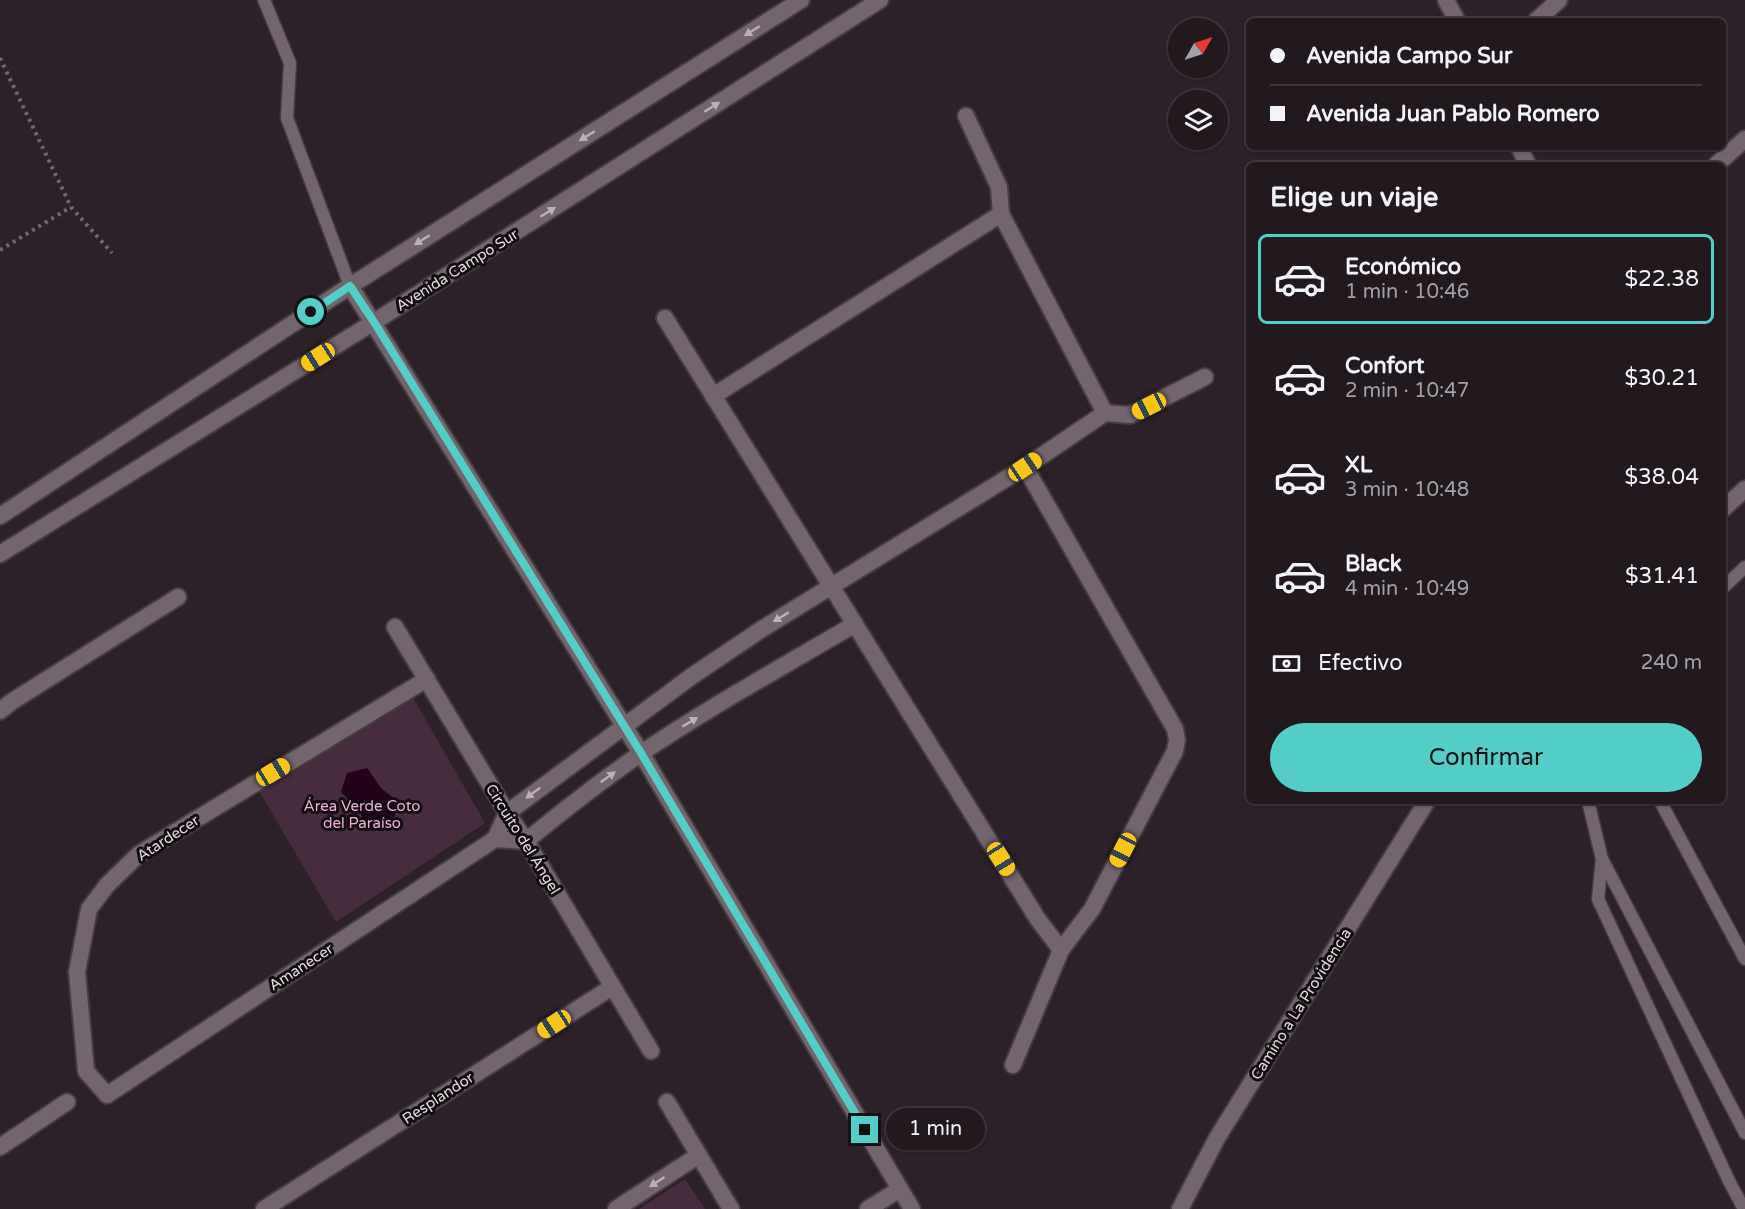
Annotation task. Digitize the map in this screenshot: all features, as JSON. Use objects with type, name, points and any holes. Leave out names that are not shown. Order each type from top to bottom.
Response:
[{"type":"street","points":[[0,516],[350,286],[801,0]]},
{"type":"street","name":"Avenida Campo Sur","points":[[0,554],[374,322],[880,0]]},
{"type":"street","points":[[1446,0],[1455,18]]},
{"type":"street","points":[[1539,18],[1559,0]]},
{"type":"street","points":[[966,116],[999,187],[1001,214],[1105,413]]},
{"type":"street","points":[[1719,162],[1745,139]]},
{"type":"street","points":[[713,396],[1001,214]]},
{"type":"street","points":[[350,286],[624,725],[912,1209]]},
{"type":"street","points":[[665,318],[1037,918],[1061,950]]},
{"type":"street","points":[[855,624],[641,753],[575,801],[526,841],[495,839],[507,813],[624,725],[744,640],[1025,467],[1105,413],[1130,415],[1205,377]]},
{"type":"street","points":[[1013,1065],[1061,950],[1092,909],[1174,751],[1177,740],[1174,729],[1025,467]]},
{"type":"street","points":[[1726,506],[1745,489]]},
{"type":"street","points":[[0,711],[178,597]]},
{"type":"street","name":"Circuito del Ángel","points":[[395,627],[651,1051]]},
{"type":"street","name":"Atardecer","points":[[107,1095],[86,1071],[77,972],[89,909],[106,885],[139,854],[427,679]]},
{"type":"street","name":"Camino a La Providencia","points":[[1180,1209],[1217,1138],[1425,804]]},
{"type":"street","name":"Amanecer","points":[[107,1095],[495,839]]},
{"type":"street","name":"Resplandor","points":[[264,1209],[612,987]]},
{"type":"street","points":[[0,1147],[67,1102]]},
{"type":"street","points":[[667,1102],[731,1209]]},
{"type":"street","points":[[616,1209],[699,1155]]},
{"type":"street","points":[[868,1209],[900,1189]]},
{"type":"lane","points":[[264,0],[290,63],[286,118],[350,286]]},
{"type":"lane","points":[[1726,585],[1745,567]]},
{"type":"lane","points":[[1589,804],[1602,859],[1745,1133]]},
{"type":"lane","points":[[1662,804],[1745,958]]},
{"type":"lane","points":[[1602,859],[1598,899],[1744,1209]]},
{"type":"path","points":[[0,58],[71,207],[112,254]]},
{"type":"path","points":[[0,250],[71,207]]},
{"type":"green space","name":"Área Verde Coto del Paraíso","points":[[411,694],[485,823],[336,922],[259,791]]},
{"type":"green space","points":[[685,1179],[705,1209],[639,1209]]},
{"type":"shaded area","points":[[367,768],[381,788],[397,801],[395,816],[371,831],[357,808],[341,792],[347,773]]},
{"type":"route","points":[[311,312],[350,286],[641,753],[865,1130]]}]
